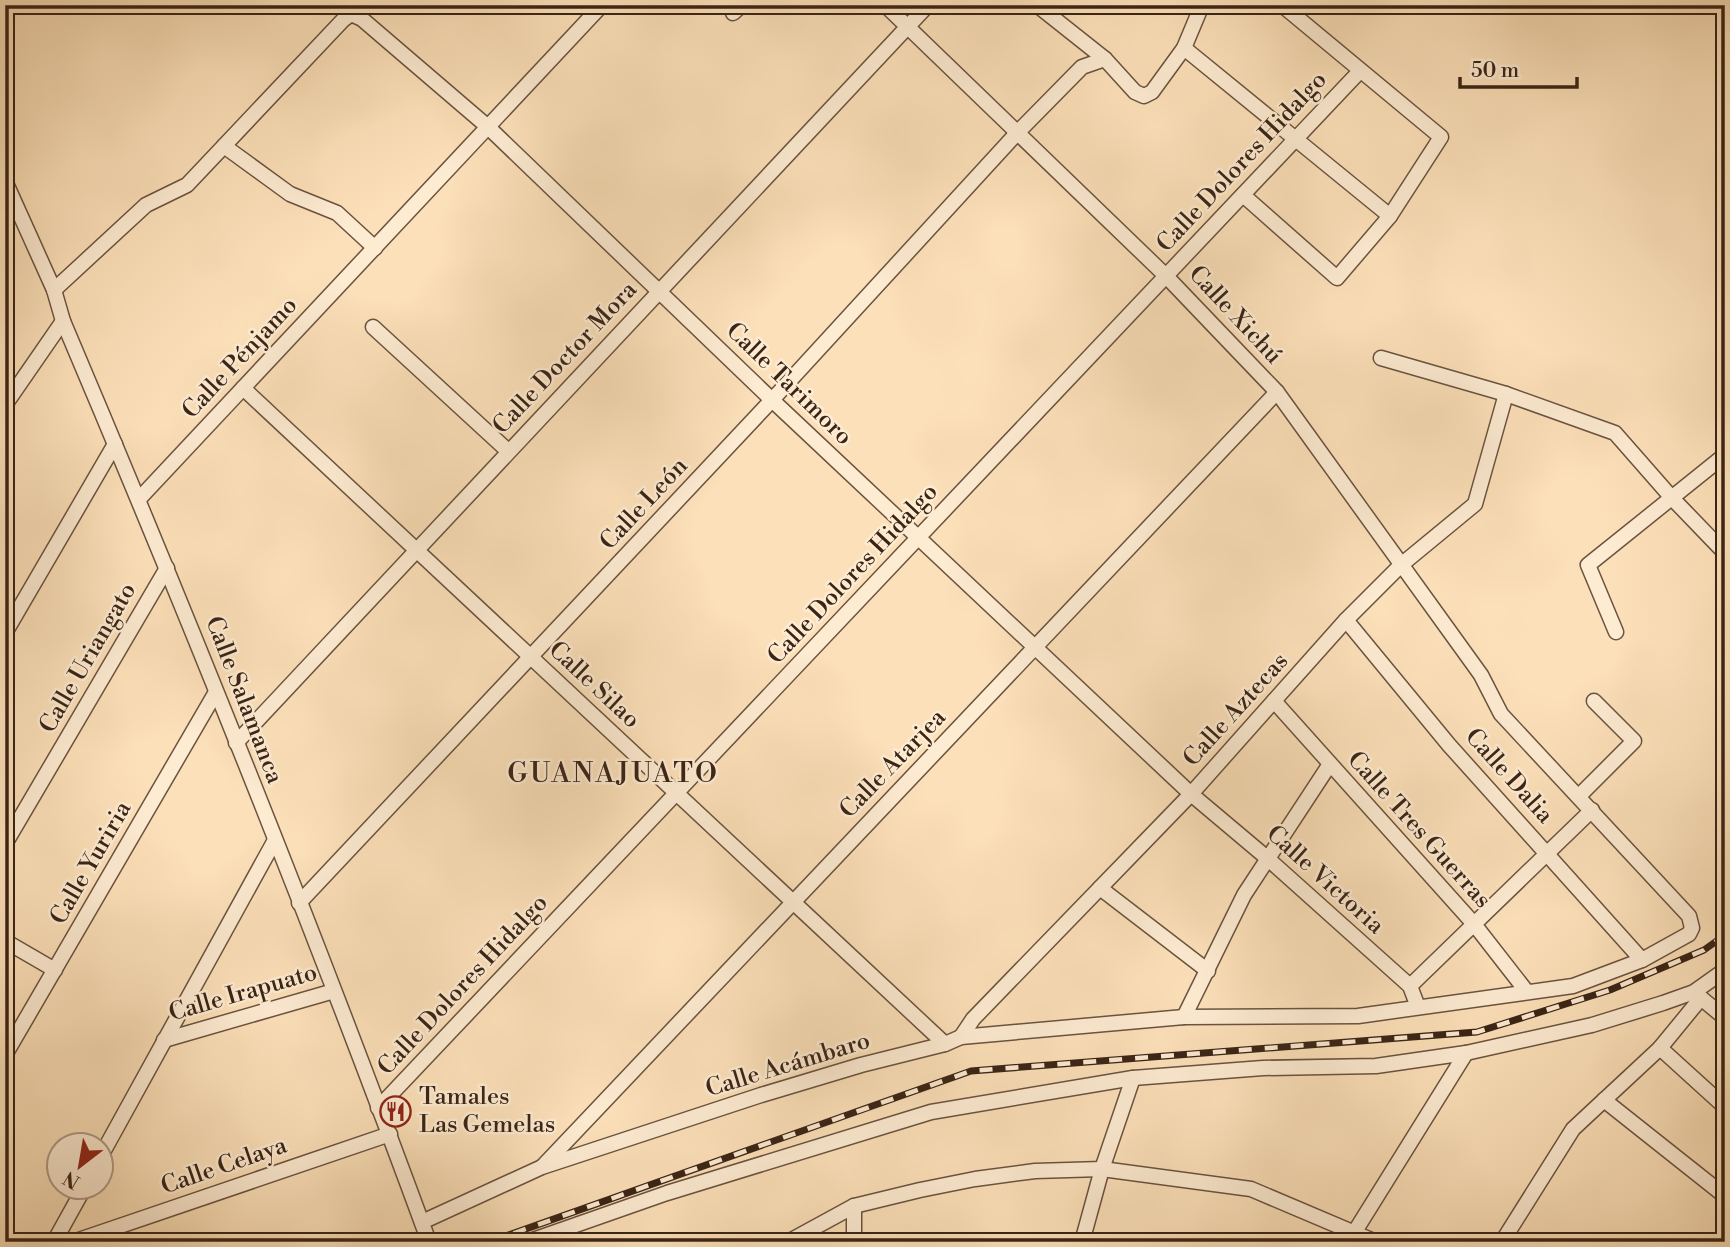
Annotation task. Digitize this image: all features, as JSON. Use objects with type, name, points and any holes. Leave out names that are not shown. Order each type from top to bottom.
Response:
[{"type":"street","name":"Calle Pénjamo","points":[[139,499],[602,5]]},
{"type":"street","name":"Calle Xichú","points":[[885,5],[1166,275],[1277,392],[1481,675],[1501,714],[1689,916]]},
{"type":"street","name":"Calle Doctor Mora","points":[[236,743],[928,5]]},
{"type":"street","points":[[1037,5],[1105,59],[1135,92],[1144,96],[1152,92],[1184,48],[1202,5]]},
{"type":"street","points":[[1242,195],[1337,278],[1390,216],[1441,137],[1282,5]]},
{"type":"street","name":"Calle Tarimoro","points":[[224,146],[343,20],[351,15],[362,19],[488,127],[772,400],[1191,794]]},
{"type":"street","points":[[1184,48],[1390,216]]},
{"type":"street","name":"Calle León","points":[[299,903],[772,400],[1017,132],[1082,66],[1105,59]]},
{"type":"street","name":"Calle Dolores Hidalgo","points":[[378,1108],[1360,71]]},
{"type":"street","points":[[54,290],[146,205],[187,185],[224,146],[290,194],[337,213],[374,248]]},
{"type":"street","name":"Calle Salamanca","points":[[5,181],[54,290],[64,321],[167,568],[390,1134],[429,1242]]},
{"type":"street","points":[[5,405],[64,321]]},
{"type":"street","points":[[373,327],[508,451]]},
{"type":"street","points":[[1381,358],[1506,394],[1615,433],[1725,553]]},
{"type":"street","name":"Calle Silao","points":[[243,388],[945,1044]]},
{"type":"street","name":"Calle Atarjea","points":[[542,1167],[1277,392]]},
{"type":"street","name":"Calle Aztecas","points":[[961,1037],[973,1019],[1191,794],[1346,621],[1401,565],[1475,504],[1506,394]]},
{"type":"street","points":[[5,633],[115,444]]},
{"type":"street","points":[[1616,632],[1588,565],[1725,455]]},
{"type":"street","name":"Calle Uriangato","points":[[5,844],[167,568]]},
{"type":"street","name":"Calle Dalia","points":[[1346,621],[1449,745],[1642,960]]},
{"type":"street","name":"Calle Yuriria","points":[[5,1055],[216,692]]},
{"type":"street","name":"Calle Tres Guerras","points":[[1274,701],[1474,924],[1527,992]]},
{"type":"street","points":[[1579,796],[1634,741],[1594,701]]},
{"type":"street","points":[[1184,1017],[1244,895],[1330,764]]},
{"type":"street","name":"Calle Victoria","points":[[1191,794],[1410,986],[1418,1007]]},
{"type":"street","points":[[1410,986],[1592,810]]},
{"type":"street","points":[[114,1132],[275,840]]},
{"type":"street","points":[[1100,888],[1208,971]]},
{"type":"street","name":"Calle Acámbaro","points":[[422,1222],[542,1167],[861,1065],[945,1044],[961,1037],[1184,1017],[1358,1016],[1573,986],[1642,960],[1689,934],[1692,928],[1689,916]]},
{"type":"street","points":[[5,941],[55,970]]},
{"type":"street","points":[[1502,1242],[1573,1129],[1660,1048],[1698,995],[1725,970]]},
{"type":"street","name":"Calle Irapuato","points":[[163,1040],[334,991]]},
{"type":"street","points":[[1698,995],[1725,1018]]},
{"type":"street","points":[[527,1242],[667,1193],[931,1112],[1133,1078],[1263,1068],[1376,1066],[1466,1053],[1592,1025],[1698,995]]},
{"type":"street","points":[[1660,1048],[1725,1107]]},
{"type":"street","points":[[1354,1233],[1466,1053]]},
{"type":"street","points":[[1082,1242],[1101,1169],[1133,1078]]},
{"type":"street","points":[[1604,1100],[1725,1196]]},
{"type":"street","name":"Calle Celaya","points":[[74,1242],[390,1134]]},
{"type":"street","points":[[788,1242],[854,1206],[975,1178],[1035,1171],[1101,1169],[1251,1189],[1373,1241]]},
{"type":"street","points":[[54,1242],[76,1202]]},
{"type":"street","points":[[854,1206],[854,1242]]},
{"type":"railway","points":[[489,1242],[971,1071],[1477,1032],[1610,990],[1704,950],[1725,935]]},
{"type":"place","name":"Tamales Las Gemelas","points":[[396,1111]]},
{"type":"district","name":"GUANAJUATO","points":[[613,773]]}]
